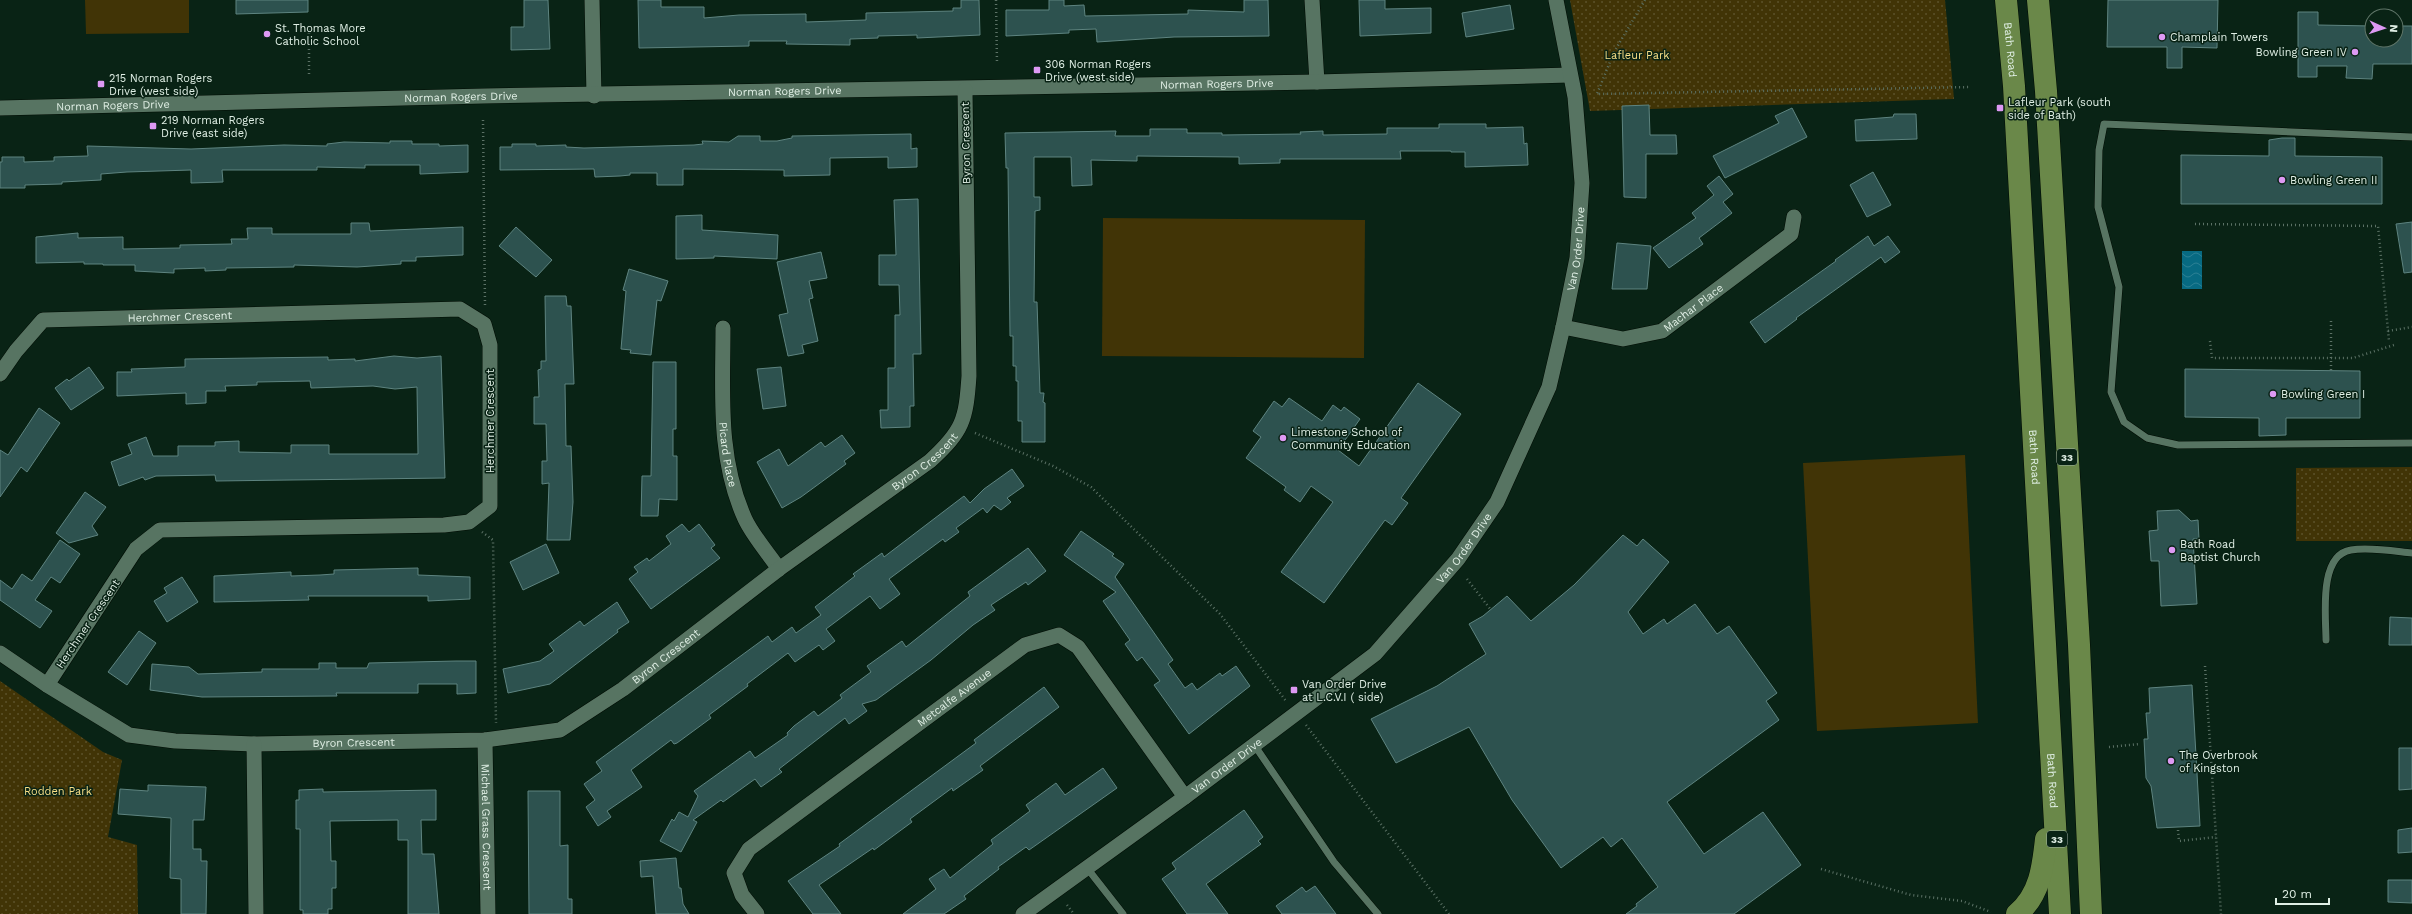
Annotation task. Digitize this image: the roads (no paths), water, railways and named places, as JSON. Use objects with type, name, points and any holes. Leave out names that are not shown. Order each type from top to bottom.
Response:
[{"type":"main road","name":"Bath Road","points":[[2006,0],[2014,86],[2053,764],[2060,914]]},
{"type":"main road","name":"33","points":[[2038,0],[2046,91],[2079,645],[2091,914]]},
{"type":"main road","points":[[2017,914],[2025,907],[2036,890],[2042,869],[2053,764]]},
{"type":"street","points":[[592,0],[594,96]]},
{"type":"street","points":[[1312,0],[1317,82]]},
{"type":"street","name":"Van Order Drive","points":[[1023,914],[1255,746],[1375,654],[1458,559],[1492,510],[1548,387],[1563,327],[1577,258],[1582,182],[1575,97],[1556,0]]},
{"type":"street","name":"Norman Rogers Drive","points":[[0,108],[484,96],[594,96],[965,90],[1570,75]]},
{"type":"street","name":"Byron Crescent","points":[[0,653],[47,685],[129,735],[175,741],[254,744],[491,740],[560,730],[623,689],[779,569],[930,461],[950,443],[961,427],[967,406],[969,376],[965,90]]},
{"type":"street","name":"Machar Place","points":[[1563,327],[1623,339],[1662,331],[1791,234],[1794,217]]},
{"type":"street","name":"Herchmer Crescent","points":[[0,374],[16,351],[43,320],[460,309],[484,324],[490,345],[490,506],[469,522],[444,525],[160,530],[136,550],[47,685]]},
{"type":"street","name":"Picard Place","points":[[723,328],[723,444],[732,486],[745,520],[779,569]]},
{"type":"street","name":"Metcalfe Avenue","points":[[756,914],[742,895],[734,873],[749,849],[1025,644],[1059,635],[1078,647],[1185,797]]},
{"type":"street","name":"Michael Grass Crescent","points":[[488,914],[491,740]]},
{"type":"street","points":[[254,744],[256,914]]},
{"type":"lane","points":[[2412,137],[2104,124],[2099,150],[2098,207],[2119,288],[2112,392],[2124,422],[2147,438],[2178,445],[2412,443]]},
{"type":"lane","points":[[2326,640],[2327,580],[2331,564],[2338,556],[2349,550],[2412,553]]},
{"type":"lane","points":[[1255,746],[1334,862],[1378,914]]},
{"type":"lane","points":[[1087,868],[1123,914]]},
{"type":"water","points":[[2182,251],[2202,251],[2202,289],[2182,289]]},
{"type":"place","name":"St. Thomas More Catholic School","points":[[267,34]]},
{"type":"place","name":"Champlain Towers","points":[[2162,37]]},
{"type":"place","name":"Bowling Green IV","points":[[2355,52]]},
{"type":"place","name":"306 Norman Rogers Drive (west side)","points":[[1037,70]]},
{"type":"place","name":"215 Norman Rogers Drive (west side)","points":[[101,84]]},
{"type":"place","name":"Lafleur Park (south side of Bath)","points":[[2000,108]]},
{"type":"place","name":"219 Norman Rogers Drive (east side)","points":[[153,126]]},
{"type":"place","name":"Bowling Green II","points":[[2282,180]]},
{"type":"place","name":"Bowling Green I","points":[[2273,394]]},
{"type":"place","name":"Limestone School of Community Education","points":[[1283,438]]},
{"type":"place","name":"Bath Road Baptist Church","points":[[2172,550]]},
{"type":"place","name":"Van Order Drive at L.C.V.I ( side)","points":[[1294,690]]},
{"type":"place","name":"The Overbrook of Kingston","points":[[2171,761]]},
{"type":"park label","name":"Lafleur Park","points":[[1637,55]]},
{"type":"park label","name":"Rodden Park","points":[[58,791]]}]
